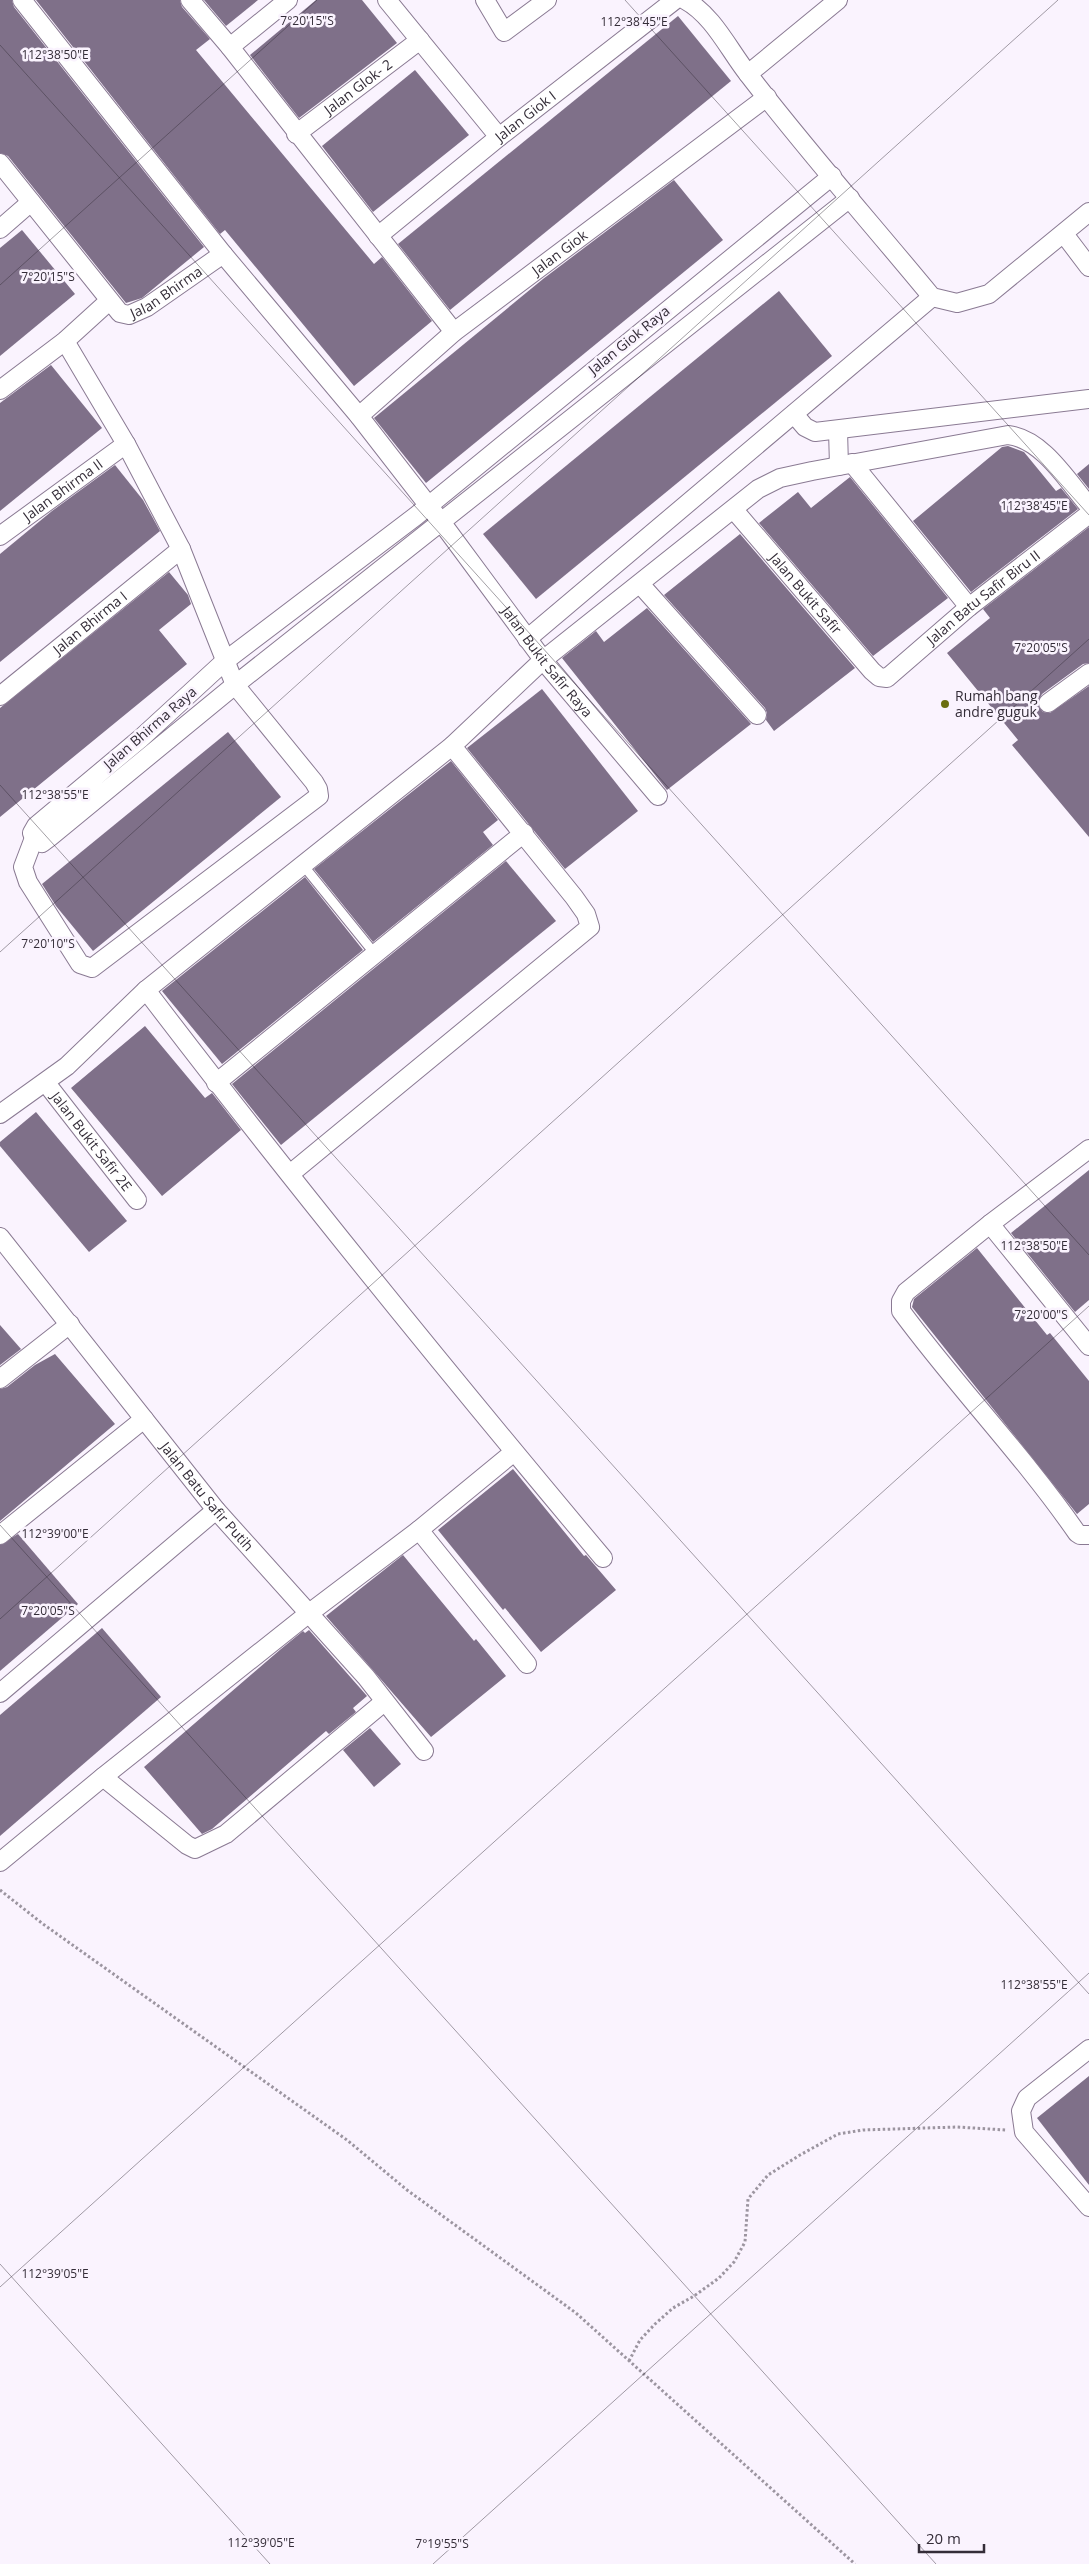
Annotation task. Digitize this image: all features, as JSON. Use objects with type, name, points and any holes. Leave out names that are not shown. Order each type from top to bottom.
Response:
[{"type":"street","name":"Jalan Bukit Safir Raya","points":[[22,0],[223,254],[359,416],[426,505],[442,523],[535,649],[658,796]]},
{"type":"street","points":[[190,0],[230,47],[296,134],[454,332]]},
{"type":"street","points":[[230,47],[288,0]]},
{"type":"street","points":[[387,0],[499,137]]},
{"type":"street","points":[[485,0],[504,32],[547,0]]},
{"type":"street","name":"Jalan Giok I","points":[[378,236],[499,137],[674,0]]},
{"type":"street","points":[[685,0],[700,10],[748,74],[932,297],[957,304],[989,294],[1089,212]]},
{"type":"street","points":[[748,74],[838,0]]},
{"type":"street","name":"Jalan Glok- 2","points":[[296,134],[420,40]]},
{"type":"street","name":"Jalan Giok","points":[[359,416],[454,332],[767,97]]},
{"type":"street","name":"Jalan Bhirma","points":[[0,163],[120,313],[129,315],[137,313],[223,254]]},
{"type":"street","name":"Jalan Giok Raya","points":[[426,505],[832,176]]},
{"type":"street","name":"Jalan Giok Raya","points":[[442,523],[850,198]]},
{"type":"street","points":[[0,229],[31,202]]},
{"type":"street","points":[[1064,234],[1089,267]]},
{"type":"street","points":[[754,239],[771,260]]},
{"type":"street","points":[[0,1114],[46,1083],[146,990],[452,746],[535,649],[794,414],[932,297]]},
{"type":"street","points":[[0,390],[65,341],[109,301]]},
{"type":"street","points":[[34,838],[23,866],[28,882],[80,964],[92,968],[100,964],[318,796],[318,788],[314,782],[235,685],[181,549],[126,444],[65,341]]},
{"type":"street","points":[[794,414],[805,426],[815,432],[838,433],[1089,399]]},
{"type":"street","points":[[838,433],[843,463],[969,607]]},
{"type":"street","points":[[535,649],[640,584],[768,482],[843,463],[987,437],[1018,436],[1044,453],[1089,506]]},
{"type":"street","name":"Jalan Bhirma II","points":[[0,536],[126,444]]},
{"type":"street","name":"Jalan Bhirma Raya","points":[[426,505],[416,516],[225,661],[140,739],[36,826],[32,833],[34,838],[42,843],[50,837],[235,685],[442,523]]},
{"type":"street","name":"Jalan Bukit Safir","points":[[734,510],[878,677]]},
{"type":"street","name":"Jalan Batu Safir Biru II","points":[[878,677],[887,678],[969,607],[1089,514]]},
{"type":"street","name":"Jalan Bhirma I","points":[[0,696],[181,549]]},
{"type":"street","points":[[640,584],[757,715]]},
{"type":"street","points":[[1048,703],[1089,672]]},
{"type":"street","points":[[290,1174],[590,927],[586,914],[574,897],[452,746]]},
{"type":"street","points":[[216,1083],[524,833]]},
{"type":"street","points":[[146,990],[216,1083],[514,1452],[603,1558]]},
{"type":"street","name":"Jalan Bukit Safir 2E","points":[[46,1083],[137,1200]]},
{"type":"street","points":[[1089,1149],[990,1224],[906,1292],[901,1301],[901,1311],[1046,1488],[1077,1533],[1089,1535]]},
{"type":"street","points":[[990,1224],[1089,1346]]},
{"type":"street","name":"Jalan Batu Safir Putih","points":[[0,1237],[216,1510],[366,1677],[424,1751]]},
{"type":"street","points":[[0,1379],[70,1324]]},
{"type":"street","points":[[0,1535],[144,1418]]},
{"type":"street","points":[[0,1862],[104,1776],[308,1614],[419,1530],[514,1452]]},
{"type":"street","points":[[0,1693],[216,1510]]},
{"type":"street","points":[[419,1530],[527,1664]]},
{"type":"street","points":[[104,1776],[187,1845],[196,1849],[226,1834],[384,1702]]},
{"type":"street","points":[[1088,2205],[1024,2132],[1021,2111],[1027,2098],[1089,2049]]},
{"type":"lane","points":[[303,865],[375,954]]},
{"type":"path","points":[[0,1890],[59,1936],[347,2140],[407,2190],[576,2313],[855,2564]]},
{"type":"path","points":[[629,2362],[640,2340],[655,2324],[673,2308],[719,2278],[734,2262],[745,2242],[748,2199],[768,2175],[800,2155],[838,2134],[863,2130],[958,2127],[1024,2132]]},
{"type":"building","points":[[0,0],[12,0],[14,7],[204,247],[142,298],[126,303],[8,156],[0,153]]},
{"type":"building","points":[[36,0],[180,0],[182,7],[210,39],[196,50],[374,264],[382,257],[432,321],[354,386],[225,230],[220,234]]},
{"type":"building","points":[[204,0],[258,0],[226,26]]},
{"type":"building","points":[[316,0],[362,0],[397,43],[299,118],[250,55]]},
{"type":"building","points":[[678,16],[731,81],[450,310],[398,244]]},
{"type":"building","points":[[415,70],[469,135],[373,212],[322,146]]},
{"type":"building","points":[[674,180],[723,240],[426,483],[374,418],[543,279]]},
{"type":"building","points":[[22,230],[75,294],[0,356],[0,248]]},
{"type":"building","points":[[779,291],[832,356],[536,599],[483,534]]},
{"type":"building","points":[[51,365],[102,428],[0,511],[0,403]]},
{"type":"building","points":[[1008,446],[1024,452],[1056,491],[1061,488],[1078,509],[971,592],[913,521],[1002,447]]},
{"type":"building","points":[[1089,464],[1089,489],[1077,474]]},
{"type":"building","points":[[115,465],[143,500],[160,531],[0,662],[0,554],[52,511]]},
{"type":"building","points":[[850,477],[948,598],[873,656],[759,523],[798,492],[811,508]]},
{"type":"building","points":[[1089,527],[1089,663],[1083,664],[1042,694],[1037,704],[1043,712],[1050,713],[1089,686],[1089,837],[1012,745],[1018,740],[947,653],[990,618],[983,609]]},
{"type":"building","points":[[740,534],[855,668],[774,731],[766,720],[767,713],[765,708],[664,595]]},
{"type":"building","points":[[169,572],[188,595],[191,604],[159,630],[187,664],[0,817],[0,708]]},
{"type":"building","points":[[647,608],[751,724],[667,790],[562,658],[596,631],[604,642]]},
{"type":"building","points":[[542,689],[638,811],[565,869],[467,748]]},
{"type":"building","points":[[228,732],[281,797],[93,951],[56,906],[42,884]]},
{"type":"building","points":[[451,761],[498,820],[483,832],[493,845],[373,942],[314,869]]},
{"type":"building","points":[[506,861],[556,921],[281,1145],[232,1084]]},
{"type":"building","points":[[305,877],[363,950],[222,1064],[162,991]]},
{"type":"building","points":[[145,1026],[205,1098],[212,1093],[241,1130],[162,1196],[71,1088]]},
{"type":"building","points":[[36,1112],[127,1221],[89,1252],[0,1146],[0,1142]]},
{"type":"building","points":[[1089,1170],[1089,1300],[1075,1312],[1011,1233]]},
{"type":"building","points":[[977,1248],[1047,1335],[1050,1333],[1089,1381],[1089,1504],[1077,1514],[912,1307],[914,1299]]},
{"type":"building","points":[[0,1325],[21,1349],[0,1365]]},
{"type":"building","points":[[55,1354],[115,1424],[0,1521],[0,1389],[7,1387],[35,1365]]},
{"type":"building","points":[[513,1469],[584,1556],[586,1555],[616,1590],[541,1652],[505,1608],[503,1610],[438,1530]]},
{"type":"building","points":[[18,1534],[78,1604],[0,1671],[0,1545]]},
{"type":"building","points":[[403,1555],[474,1641],[476,1639],[506,1676],[431,1737],[326,1616]]},
{"type":"building","points":[[102,1628],[161,1697],[0,1836],[0,1715]]},
{"type":"building","points":[[309,1630],[367,1696],[353,1708],[356,1712],[329,1734],[326,1731],[212,1829],[202,1834],[144,1767],[281,1649],[303,1631],[305,1633]]},
{"type":"building","points":[[370,1728],[401,1764],[374,1787],[343,1750]]},
{"type":"building","points":[[1089,2076],[1089,2185],[1037,2118]]},
{"type":"place","name":"Rumah bang andre guguk","points":[[945,704]]}]
